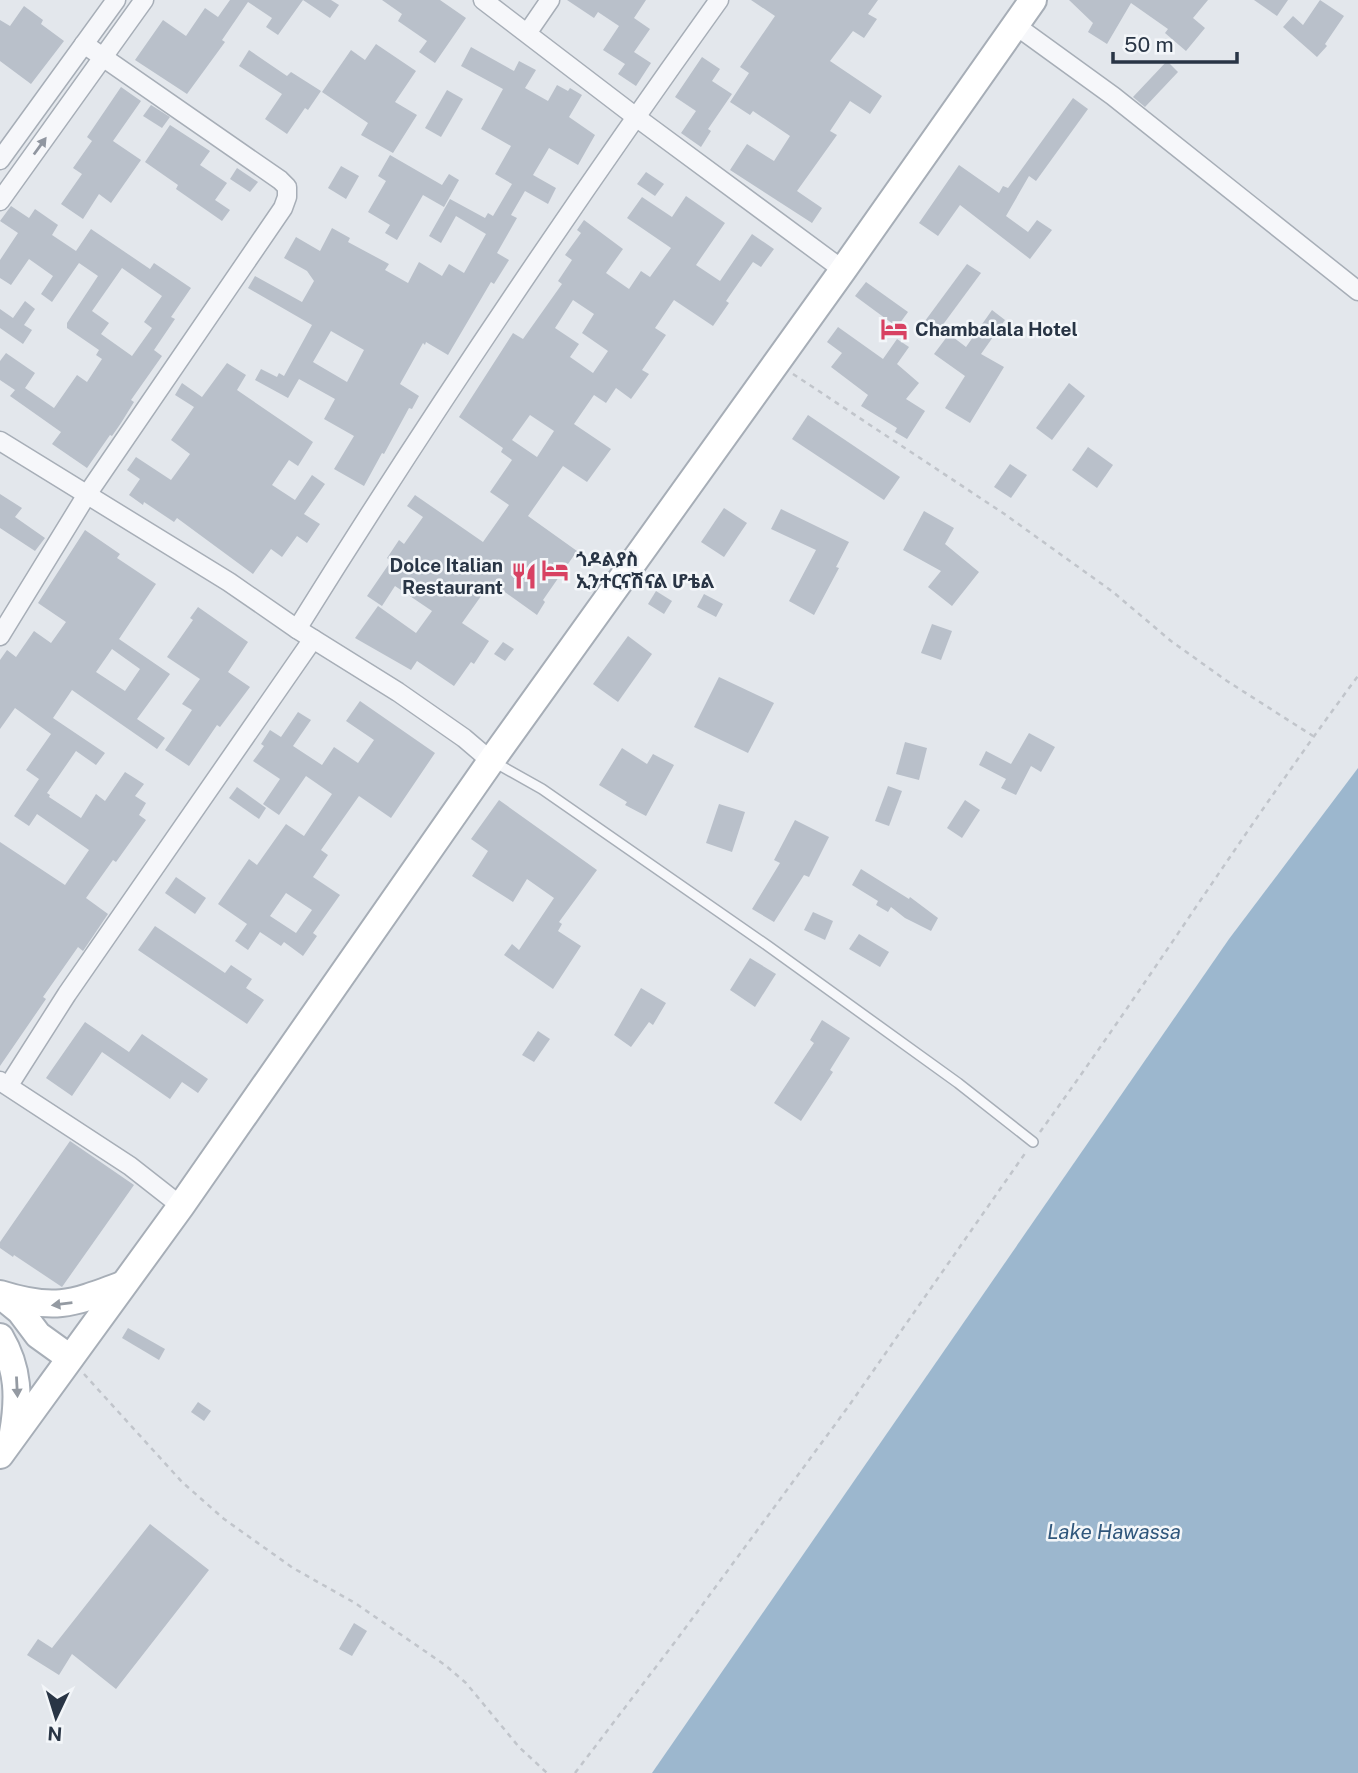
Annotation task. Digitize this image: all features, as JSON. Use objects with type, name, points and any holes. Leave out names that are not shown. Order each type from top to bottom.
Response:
[{"type":"main road","points":[[6,1447],[181,1206],[491,761],[843,270],[1032,0]]},
{"type":"main road","points":[[0,1294],[35,1304],[58,1304],[84,1300],[122,1285]]},
{"type":"main road","points":[[0,1294],[20,1311],[38,1335],[70,1358]]},
{"type":"main road","points":[[0,1326],[24,1334],[38,1335]]},
{"type":"main road","points":[[0,1337],[9,1352],[16,1375],[18,1402],[6,1447]]},
{"type":"street","points":[[0,160],[116,0]]},
{"type":"street","points":[[0,201],[144,0]]},
{"type":"street","points":[[483,0],[843,270]]},
{"type":"street","points":[[528,32],[550,0]]},
{"type":"street","points":[[297,629],[392,477],[567,215],[719,0]]},
{"type":"street","points":[[1014,25],[1113,96],[1358,291]]},
{"type":"street","points":[[0,636],[86,496],[283,208],[287,197],[286,187],[280,180],[84,44]]},
{"type":"street","points":[[0,441],[229,582],[297,629],[398,692],[464,738],[491,761]]},
{"type":"street","points":[[181,1206],[130,1166],[4,1083],[313,639]]},
{"type":"lane","points":[[491,761],[542,789],[768,946],[958,1083],[1032,1142]]},
{"type":"path","points":[[775,362],[1003,513],[1113,592],[1171,641],[1227,681],[1313,736]]},
{"type":"path","points":[[575,1773],[848,1406],[1115,1028],[1313,736],[1358,676]]},
{"type":"path","points":[[70,1358],[182,1482],[224,1519],[268,1551],[320,1585],[355,1603],[445,1665],[466,1683],[519,1747],[547,1773]]},
{"type":"water","name":"Lake Hawassa","points":[[1358,768],[1358,1773],[652,1773],[1229,939]]},
{"type":"building","points":[[230,0],[303,0],[278,35],[266,27],[272,18],[248,2],[222,40],[225,42],[187,94],[135,60],[163,20],[186,36],[205,8],[218,17]]},
{"type":"building","points":[[303,0],[331,0],[339,5],[330,18]]},
{"type":"building","points":[[382,0],[440,0],[466,18],[435,63],[419,52],[427,41],[398,21],[402,14]]},
{"type":"building","points":[[567,0],[646,0],[634,18],[650,29],[634,52],[651,63],[636,86],[618,74],[625,64],[603,50],[619,26],[598,12],[594,18]]},
{"type":"building","points":[[751,0],[878,0],[868,14],[877,19],[864,38],[853,31],[830,61],[882,96],[870,114],[850,101],[830,131],[837,135],[797,191],[822,208],[812,223],[730,170],[747,144],[774,161],[790,136],[753,111],[750,115],[730,102],[749,73],[740,67],[775,16]]},
{"type":"building","points":[[1069,0],[1208,0],[1193,18],[1205,28],[1186,51],[1165,33],[1168,29],[1131,3],[1107,44],[1088,32],[1093,23]]},
{"type":"building","points":[[1254,0],[1288,0],[1277,16]]},
{"type":"building","points":[[1320,0],[1344,16],[1325,44],[1327,46],[1317,57],[1283,27],[1293,16],[1303,25]]},
{"type":"building","points":[[24,6],[43,20],[41,24],[64,41],[31,84],[0,61],[0,20],[10,26]]},
{"type":"building","points":[[376,44],[416,71],[395,102],[417,115],[393,153],[361,135],[368,123],[322,92],[351,50],[365,60]]},
{"type":"building","points":[[471,47],[514,71],[519,61],[536,70],[525,88],[548,101],[557,85],[582,95],[569,117],[595,135],[578,165],[549,148],[533,175],[556,188],[548,204],[525,191],[511,215],[517,218],[497,253],[509,260],[494,284],[491,282],[448,355],[426,342],[425,345],[423,343],[400,384],[419,396],[412,409],[409,408],[364,486],[334,469],[354,436],[324,419],[335,399],[299,379],[288,398],[255,380],[261,369],[277,377],[279,373],[284,376],[312,325],[248,288],[255,276],[302,302],[314,281],[307,271],[284,258],[296,237],[320,251],[332,228],[350,238],[348,242],[389,264],[385,270],[408,283],[419,262],[442,276],[449,264],[464,273],[486,234],[456,216],[441,243],[429,236],[450,199],[485,218],[488,213],[493,216],[512,184],[495,174],[511,146],[481,129],[503,89],[461,66]],"holes":[[[331,331],[364,350],[347,382],[313,362]]]},
{"type":"building","points":[[249,50],[287,76],[291,72],[321,91],[287,134],[265,119],[282,94],[239,66]]},
{"type":"building","points":[[702,57],[720,69],[712,81],[732,94],[708,129],[711,131],[701,147],[681,133],[696,111],[675,97]]},
{"type":"building","points":[[1167,61],[1178,72],[1145,107],[1133,97]]},
{"type":"building","points":[[121,87],[141,101],[113,141],[141,160],[111,203],[99,194],[83,219],[61,204],[82,174],[73,168],[92,141],[87,137]]},
{"type":"building","points":[[447,90],[463,99],[441,137],[425,128]]},
{"type":"building","points":[[1073,98],[1088,109],[1036,181],[1029,176],[1006,216],[1028,232],[1037,220],[1052,230],[1030,259],[960,205],[938,236],[919,223],[959,165],[999,193],[1003,186],[1008,188]]},
{"type":"building","points":[[151,105],[170,117],[162,128],[143,116]]},
{"type":"building","points":[[170,125],[210,151],[200,165],[227,183],[215,200],[230,210],[222,221],[176,189],[178,185],[145,162]]},
{"type":"building","points":[[390,155],[442,185],[449,174],[459,180],[444,207],[423,195],[397,240],[385,233],[390,225],[368,212],[386,181],[378,176]]},
{"type":"building","points":[[341,166],[359,176],[346,199],[328,188]]},
{"type":"building","points":[[237,168],[258,182],[250,192],[230,179]]},
{"type":"building","points":[[646,172],[664,184],[655,196],[637,184]]},
{"type":"building","points":[[686,196],[725,223],[696,265],[720,281],[752,234],[774,249],[761,267],[753,262],[726,301],[729,303],[713,326],[674,300],[655,328],[666,335],[642,370],[649,374],[631,399],[616,388],[606,403],[594,395],[574,424],[611,449],[587,482],[563,466],[528,516],[577,551],[543,600],[545,602],[537,615],[491,582],[462,623],[489,641],[474,664],[471,662],[454,686],[417,661],[411,670],[355,638],[378,606],[416,633],[432,611],[395,586],[382,606],[367,596],[391,561],[387,558],[399,540],[404,544],[423,517],[407,506],[415,495],[483,542],[509,505],[490,492],[512,460],[501,452],[503,448],[459,417],[513,333],[523,339],[562,284],[558,281],[572,260],[565,255],[581,233],[577,230],[584,220],[623,249],[606,273],[629,289],[641,271],[650,277],[671,248],[627,218],[642,197],[672,217]],"holes":[[[573,300],[594,314],[582,333],[608,351],[593,373],[570,357],[579,344],[555,328]],[[530,415],[554,431],[537,457],[512,440]]]},
{"type":"building","points":[[11,206],[29,218],[35,209],[58,225],[52,235],[76,251],[91,229],[150,269],[154,263],[191,288],[171,317],[175,319],[154,350],[162,356],[131,400],[134,402],[121,423],[87,468],[52,444],[61,432],[10,396],[15,390],[0,380],[0,361],[6,353],[35,373],[25,388],[54,408],[77,375],[87,382],[102,359],[96,355],[99,350],[67,328],[67,323],[98,276],[79,263],[52,302],[41,294],[53,276],[29,259],[11,285],[0,278],[0,260],[18,233],[0,221]],"holes":[[[122,268],[162,296],[144,322],[152,328],[132,356],[101,334],[109,323],[92,311]]]},
{"type":"building","points":[[967,264],[981,273],[939,330],[925,321]]},
{"type":"building","points":[[866,282],[908,312],[897,327],[855,296]]},
{"type":"building","points":[[25,301],[35,309],[24,325],[32,330],[23,344],[0,328],[0,309],[13,318]]},
{"type":"building","points":[[992,310],[1005,320],[981,354],[1004,367],[970,423],[945,408],[965,376],[934,354],[949,334],[966,347]]},
{"type":"building","points":[[838,327],[883,359],[897,339],[909,347],[897,364],[919,383],[906,399],[925,411],[907,439],[895,432],[897,428],[861,406],[868,395],[831,367],[842,353],[827,342]]},
{"type":"building","points":[[227,363],[246,375],[237,390],[313,442],[298,466],[289,460],[272,485],[295,500],[312,475],[325,484],[304,514],[320,524],[307,543],[297,536],[282,557],[271,549],[253,574],[177,518],[174,522],[129,495],[140,479],[127,470],[136,457],[171,480],[190,454],[171,440],[194,407],[175,395],[182,383],[202,397]]},
{"type":"building","points":[[1069,383],[1085,396],[1052,440],[1036,428]]},
{"type":"building","points":[[808,415],[900,477],[884,500],[792,439]]},
{"type":"building","points":[[1088,447],[1113,465],[1097,488],[1072,470]]},
{"type":"building","points":[[1010,464],[1027,475],[1011,498],[994,487]]},
{"type":"building","points":[[0,494],[22,508],[15,517],[45,538],[35,551],[0,528]]},
{"type":"building","points":[[724,508],[747,523],[724,557],[701,542]]},
{"type":"building","points":[[781,509],[849,542],[836,567],[839,568],[814,615],[789,601],[816,550],[771,529]]},
{"type":"building","points":[[924,511],[954,528],[945,544],[979,572],[952,606],[928,587],[941,571],[903,550]]},
{"type":"building","points":[[85,530],[120,554],[117,558],[156,584],[119,639],[170,674],[137,719],[165,738],[157,749],[72,690],[53,718],[105,753],[96,765],[76,751],[47,793],[49,797],[81,818],[96,794],[105,801],[125,772],[144,784],[135,796],[146,803],[139,815],[146,820],[86,898],[108,914],[83,951],[78,947],[0,1066],[0,842],[65,885],[89,850],[37,814],[29,826],[14,816],[39,779],[26,770],[51,734],[15,708],[0,729],[0,660],[7,650],[16,657],[34,631],[51,643],[66,622],[38,603]],"holes":[[[112,649],[140,669],[125,691],[96,672]]]},
{"type":"building","points":[[656,591],[672,601],[664,614],[648,604]]},
{"type":"building","points":[[704,594],[723,604],[716,617],[697,607]]},
{"type":"building","points":[[198,607],[248,642],[228,672],[250,687],[220,727],[217,725],[189,766],[165,750],[192,710],[182,704],[200,679],[167,657],[193,620],[190,618]]},
{"type":"building","points":[[932,624],[952,631],[941,660],[921,653]]},
{"type":"building","points":[[628,636],[652,654],[618,702],[593,684]]},
{"type":"building","points":[[503,642],[514,649],[505,661],[494,654]]},
{"type":"building","points":[[719,677],[774,703],[748,753],[694,727]]},
{"type":"building","points":[[360,701],[435,753],[391,818],[359,796],[321,850],[328,855],[313,877],[340,895],[313,933],[317,936],[303,956],[284,942],[281,946],[260,932],[248,950],[235,941],[247,924],[218,904],[249,859],[257,865],[286,824],[304,836],[332,794],[306,776],[279,815],[263,804],[280,779],[253,761],[264,746],[261,744],[270,730],[281,737],[298,712],[311,720],[293,746],[322,765],[334,747],[358,763],[374,740],[346,721]],"holes":[[[286,893],[312,910],[296,933],[270,916]]]},
{"type":"building","points":[[1029,733],[1055,747],[1041,772],[1031,766],[1016,795],[1001,788],[1006,779],[979,765],[986,751],[1011,764]]},
{"type":"building","points":[[905,742],[927,748],[919,780],[896,774]]},
{"type":"building","points":[[622,748],[647,764],[653,754],[674,765],[646,816],[625,805],[627,802],[599,785]]},
{"type":"building","points":[[888,786],[902,791],[889,826],[875,821]]},
{"type":"building","points":[[237,787],[266,808],[259,819],[229,798]]},
{"type":"building","points":[[499,800],[597,870],[559,922],[562,924],[558,931],[581,946],[553,989],[504,955],[512,944],[519,950],[554,898],[527,879],[513,902],[472,876],[488,851],[471,839]]},
{"type":"building","points":[[965,800],[980,810],[962,838],[947,828]]},
{"type":"building","points":[[719,804],[745,812],[732,852],[706,843]]},
{"type":"building","points":[[795,820],[829,837],[809,877],[804,875],[774,922],[752,909],[780,863],[774,860]]},
{"type":"building","points":[[861,869],[909,899],[910,897],[938,918],[931,931],[905,918],[891,907],[888,912],[876,905],[878,901],[852,885]]},
{"type":"building","points":[[176,877],[206,898],[195,914],[165,893]]},
{"type":"building","points":[[813,912],[833,921],[825,940],[804,930]]},
{"type":"building","points":[[155,926],[225,973],[231,965],[252,979],[246,988],[264,1000],[247,1024],[138,950]]},
{"type":"building","points":[[859,934],[889,952],[880,967],[849,949]]},
{"type":"building","points":[[750,958],[776,974],[755,1007],[730,990]]},
{"type":"building","points":[[641,988],[666,1003],[653,1025],[649,1022],[631,1047],[614,1035]]},
{"type":"building","points":[[822,1020],[850,1038],[830,1070],[833,1072],[801,1121],[774,1103],[814,1043],[810,1040]]},
{"type":"building","points":[[85,1022],[129,1052],[142,1034],[208,1079],[198,1093],[182,1082],[170,1099],[102,1052],[72,1096],[46,1078]]},
{"type":"building","points":[[538,1031],[550,1039],[534,1062],[522,1055]]},
{"type":"building","points":[[70,1141],[134,1185],[62,1287],[0,1248],[0,1242]]},
{"type":"building","points":[[128,1328],[165,1349],[159,1360],[122,1338]]},
{"type":"building","points":[[198,1402],[211,1411],[204,1421],[191,1412]]},
{"type":"building","points":[[150,1524],[209,1570],[116,1689],[72,1654],[59,1675],[27,1655],[38,1639],[52,1648]]},
{"type":"building","points":[[354,1623],[367,1631],[352,1656],[339,1649]]},
{"type":"place","name":"Chambalala Hotel","points":[[894,329]]},
{"type":"place","name":"ጎዶልያስ ኢንተርናሽናል ሆቴል","points":[[555,570]]},
{"type":"place","name":"Dolce Italian Restaurant","points":[[524,576]]}]
